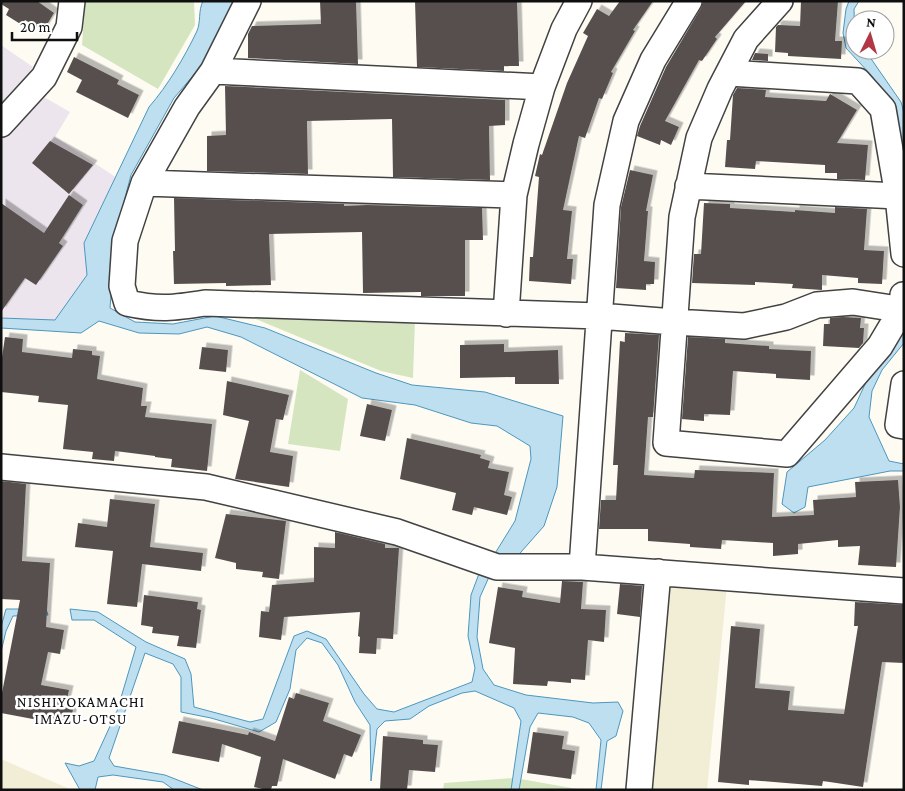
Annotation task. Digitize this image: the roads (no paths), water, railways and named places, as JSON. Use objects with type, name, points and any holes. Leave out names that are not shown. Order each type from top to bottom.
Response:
[{"type":"street","points":[[1,124],[44,77],[69,27],[72,1]]},
{"type":"street","points":[[248,1],[213,70],[188,107],[144,183],[125,241],[122,286],[127,303],[171,309],[205,303],[599,316],[674,322],[744,326],[786,317],[817,305],[853,302],[903,304],[880,346],[787,454],[666,443],[674,322],[682,217],[698,138],[746,39],[780,1]]},
{"type":"street","points":[[506,314],[514,195],[542,87],[564,29],[579,1]]},
{"type":"street","points":[[582,567],[607,205],[626,121],[653,60],[689,1]]},
{"type":"street","points":[[213,70],[542,87]]},
{"type":"street","points":[[729,72],[858,81],[883,109],[898,196],[904,254]]},
{"type":"street","points":[[144,183],[514,195]]},
{"type":"street","points":[[688,186],[898,196]]},
{"type":"street","points":[[904,384],[898,425],[904,426]]},
{"type":"street","points":[[1,468],[206,487],[397,532],[497,567],[582,567],[904,591]]},
{"type":"street","points":[[639,790],[658,572]]},
{"type":"water","points":[[203,1],[234,1],[210,56],[174,98],[131,175],[116,232],[110,308],[135,322],[173,324],[215,316],[265,328],[376,373],[412,385],[485,392],[563,416],[557,487],[544,526],[514,560],[494,555],[515,521],[531,459],[530,446],[497,426],[471,423],[415,405],[362,398],[241,337],[207,327],[179,334],[139,333],[99,321],[81,333],[1,328],[1,318],[55,320],[87,275],[84,243],[149,107],[175,71],[197,31]]},
{"type":"water","points":[[849,1],[859,1],[854,10],[846,9]]},
{"type":"water","points":[[845,17],[845,43],[843,33]]},
{"type":"water","points":[[857,60],[872,60],[901,102],[904,113],[904,162],[894,107],[871,75]]},
{"type":"water","points":[[904,328],[904,343],[882,370],[872,391],[869,417],[889,461],[904,464],[904,471],[890,471],[808,487],[805,507],[794,513],[782,504],[787,472],[825,440],[854,408],[867,380]]},
{"type":"water","points":[[480,571],[489,577],[480,597],[477,637],[483,669],[494,685],[526,695],[593,703],[618,702],[623,711],[616,736],[607,741],[601,790],[596,790],[601,740],[589,723],[573,717],[538,713],[530,727],[519,790],[511,790],[521,721],[514,708],[475,691],[462,693],[429,706],[410,719],[385,721],[377,729],[371,781],[370,725],[355,702],[338,665],[322,643],[307,638],[296,650],[290,689],[276,722],[259,732],[211,718],[181,712],[181,677],[173,664],[145,653],[109,758],[114,766],[165,775],[203,790],[174,790],[163,782],[113,775],[98,777],[95,790],[80,790],[65,763],[79,766],[94,761],[117,711],[136,647],[94,620],[72,620],[70,609],[98,612],[146,642],[185,659],[191,674],[194,707],[250,722],[263,719],[294,636],[307,631],[326,639],[364,694],[377,709],[394,712],[472,682],[475,668],[468,636],[471,595]]},
{"type":"water","points":[[6,609],[46,609],[48,615],[13,616],[6,631],[1,652],[1,627]]},
{"type":"district","name":"NISHIYOKAMACHI IMAZU-OTSU","points":[[81,710]]}]
